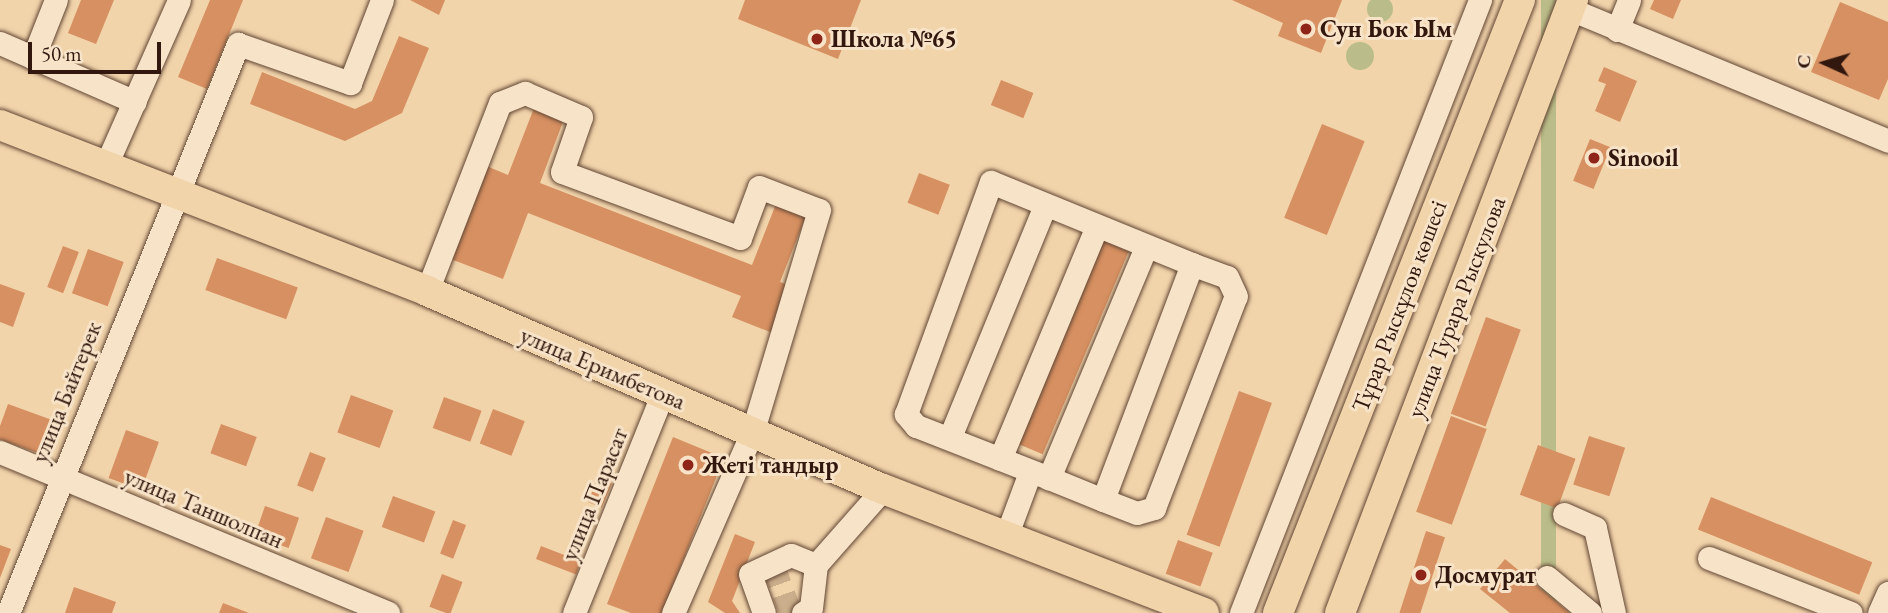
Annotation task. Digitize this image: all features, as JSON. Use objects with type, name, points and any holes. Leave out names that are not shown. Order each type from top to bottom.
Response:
[{"type":"main road","name":"Тұрар Рыскұлов көшесі","points":[[1278,613],[1520,0]]},
{"type":"main road","name":"улица Турара Рыскулова","points":[[1340,613],[1571,4]]},
{"type":"main road","name":"улица Еримбетова","points":[[0,125],[175,190],[427,291],[662,395],[753,430],[883,489],[1007,534],[1204,613]]},
{"type":"street","points":[[33,58],[55,0]]},
{"type":"street","points":[[106,165],[179,0]]},
{"type":"street","name":"улица Байтерек","points":[[8,613],[175,190],[238,44],[350,83],[382,0]]},
{"type":"street","points":[[1241,613],[1480,0]]},
{"type":"street","points":[[1617,30],[1629,0]]},
{"type":"street","points":[[1571,4],[1617,30],[1888,141]]},
{"type":"street","points":[[0,43],[135,102]]},
{"type":"street","points":[[427,291],[500,103],[525,93],[582,117],[562,172],[740,238],[759,187],[820,210],[753,430],[673,613]]},
{"type":"street","points":[[998,183],[1097,226],[1227,277],[1236,296],[1154,508],[1137,513],[916,425],[906,414],[986,186],[998,183]]},
{"type":"street","points":[[950,437],[1045,205]]},
{"type":"street","points":[[1000,459],[1097,226]]},
{"type":"street","points":[[1007,534],[1040,475],[1146,247]]},
{"type":"street","points":[[1103,500],[1192,264]]},
{"type":"street","name":"улица Парасат","points":[[574,613],[662,395]]},
{"type":"street","name":"улица Таншолпан","points":[[0,452],[388,613]]},
{"type":"street","points":[[803,613],[811,608],[816,565],[883,489]]},
{"type":"street","points":[[1564,514],[1595,528],[1614,613]]},
{"type":"street","points":[[764,613],[750,574],[791,555],[816,565]]},
{"type":"street","points":[[1709,558],[1851,613]]},
{"type":"street","points":[[1547,577],[1590,613]]},
{"type":"street","points":[[1879,613],[1888,593]]},
{"type":"green space","points":[[1380,-4],[1389,0],[1393,9],[1389,18],[1380,22],[1371,18],[1367,9],[1371,0]]},
{"type":"green space","points":[[1541,0],[1556,0],[1556,613],[1541,613]]},
{"type":"green space","points":[[1360,42],[1370,46],[1374,56],[1370,66],[1360,70],[1350,66],[1346,56],[1350,46]]},
{"type":"building","points":[[81,0],[114,0],[96,44],[68,33]]},
{"type":"building","points":[[210,0],[243,0],[207,89],[178,77]]},
{"type":"building","points":[[410,0],[445,0],[439,15]]},
{"type":"building","name":"Школа №65","points":[[745,0],[861,0],[838,59],[738,19]]},
{"type":"building","name":"Сун Бок Ым","points":[[1232,0],[1342,0],[1321,53],[1278,36],[1283,23]]},
{"type":"building","points":[[1654,0],[1681,0],[1673,19],[1650,9]]},
{"type":"building","points":[[1840,2],[1888,22],[1888,79],[1879,100],[1811,72]]},
{"type":"building","points":[[399,36],[429,48],[402,113],[345,141],[250,104],[262,72],[355,109],[372,101]]},
{"type":"building","points":[[1604,67],[1637,81],[1620,122],[1595,111],[1606,84],[1598,81]]},
{"type":"building","points":[[1001,80],[1033,93],[1023,118],[991,105]]},
{"type":"building","points":[[534,108],[564,119],[540,183],[752,265],[776,204],[806,216],[780,282],[793,287],[775,334],[732,317],[741,296],[528,213],[503,279],[448,258],[484,165],[508,175]]},
{"type":"building","points":[[1322,124],[1365,141],[1327,235],[1284,218]]},
{"type":"building","name":"Sinooil","points":[[1590,139],[1610,147],[1594,189],[1573,181]]},
{"type":"building","points":[[919,173],[950,185],[938,215],[908,203]]},
{"type":"building","points":[[1100,232],[1131,245],[1043,454],[1011,441]]},
{"type":"building","points":[[63,246],[79,252],[63,293],[47,287]]},
{"type":"building","points":[[88,249],[124,262],[108,306],[72,293]]},
{"type":"building","points":[[217,258],[298,287],[286,319],[205,290]]},
{"type":"building","points":[[0,284],[25,293],[13,327],[0,322]]},
{"type":"building","points":[[1486,317],[1521,330],[1486,426],[1451,414]]},
{"type":"building","points":[[1239,391],[1272,403],[1220,547],[1187,535]]},
{"type":"building","points":[[351,395],[393,410],[380,448],[337,433]]},
{"type":"building","points":[[444,397],[482,411],[470,442],[433,428]]},
{"type":"building","points":[[8,404],[57,422],[45,456],[0,439],[0,426]]},
{"type":"building","points":[[493,409],[525,421],[511,456],[480,444]]},
{"type":"building","points":[[1451,416],[1487,429],[1452,525],[1416,512]]},
{"type":"building","points":[[221,424],[257,437],[246,466],[210,453]]},
{"type":"building","points":[[126,430],[159,442],[141,490],[109,478]]},
{"type":"building","points":[[1589,436],[1625,448],[1609,496],[1573,485]]},
{"type":"building","points":[[673,437],[724,458],[662,613],[631,613],[607,604]]},
{"type":"building","points":[[1538,445],[1576,459],[1557,508],[1520,495]]},
{"type":"building","points":[[310,452],[326,458],[313,492],[297,486]]},
{"type":"building","points":[[598,478],[612,484],[602,508],[588,502]]},
{"type":"building","points":[[393,496],[435,511],[424,542],[382,527]]},
{"type":"building","points":[[1711,497],[1872,562],[1859,595],[1698,529]]},
{"type":"building","points":[[265,506],[299,518],[289,548],[255,536]]},
{"type":"building","points":[[326,517],[364,531],[349,572],[311,558]]},
{"type":"building","points":[[453,520],[466,525],[453,559],[440,554]]},
{"type":"building","name":"Досмурат","points":[[1426,531],[1445,537],[1420,613],[1399,613]]},
{"type":"building","points":[[735,534],[755,542],[732,601],[740,613],[725,613],[708,602]]},
{"type":"building","points":[[1178,540],[1213,553],[1200,586],[1166,574]]},
{"type":"building","points":[[0,545],[11,549],[0,578]]},
{"type":"building","points":[[541,546],[581,561],[576,574],[536,559]]},
{"type":"building","points":[[1505,559],[1570,613],[1510,613],[1480,589]]},
{"type":"building","points":[[442,574],[463,582],[451,613],[429,607]]},
{"type":"building","points":[[74,587],[116,602],[112,613],[65,613]]},
{"type":"building","points":[[223,603],[249,613],[219,613]]},
{"type":"tunnel","points":[[772,562],[791,613]]},
{"type":"place","name":"Сун Бок Ым","points":[[1306,29]]},
{"type":"place","name":"Школа №65","points":[[817,39]]},
{"type":"place","name":"Sinooil","points":[[1594,158]]},
{"type":"place","name":"Жеті тандыр","points":[[688,465]]},
{"type":"place","name":"Досмурат","points":[[1421,575]]}]
